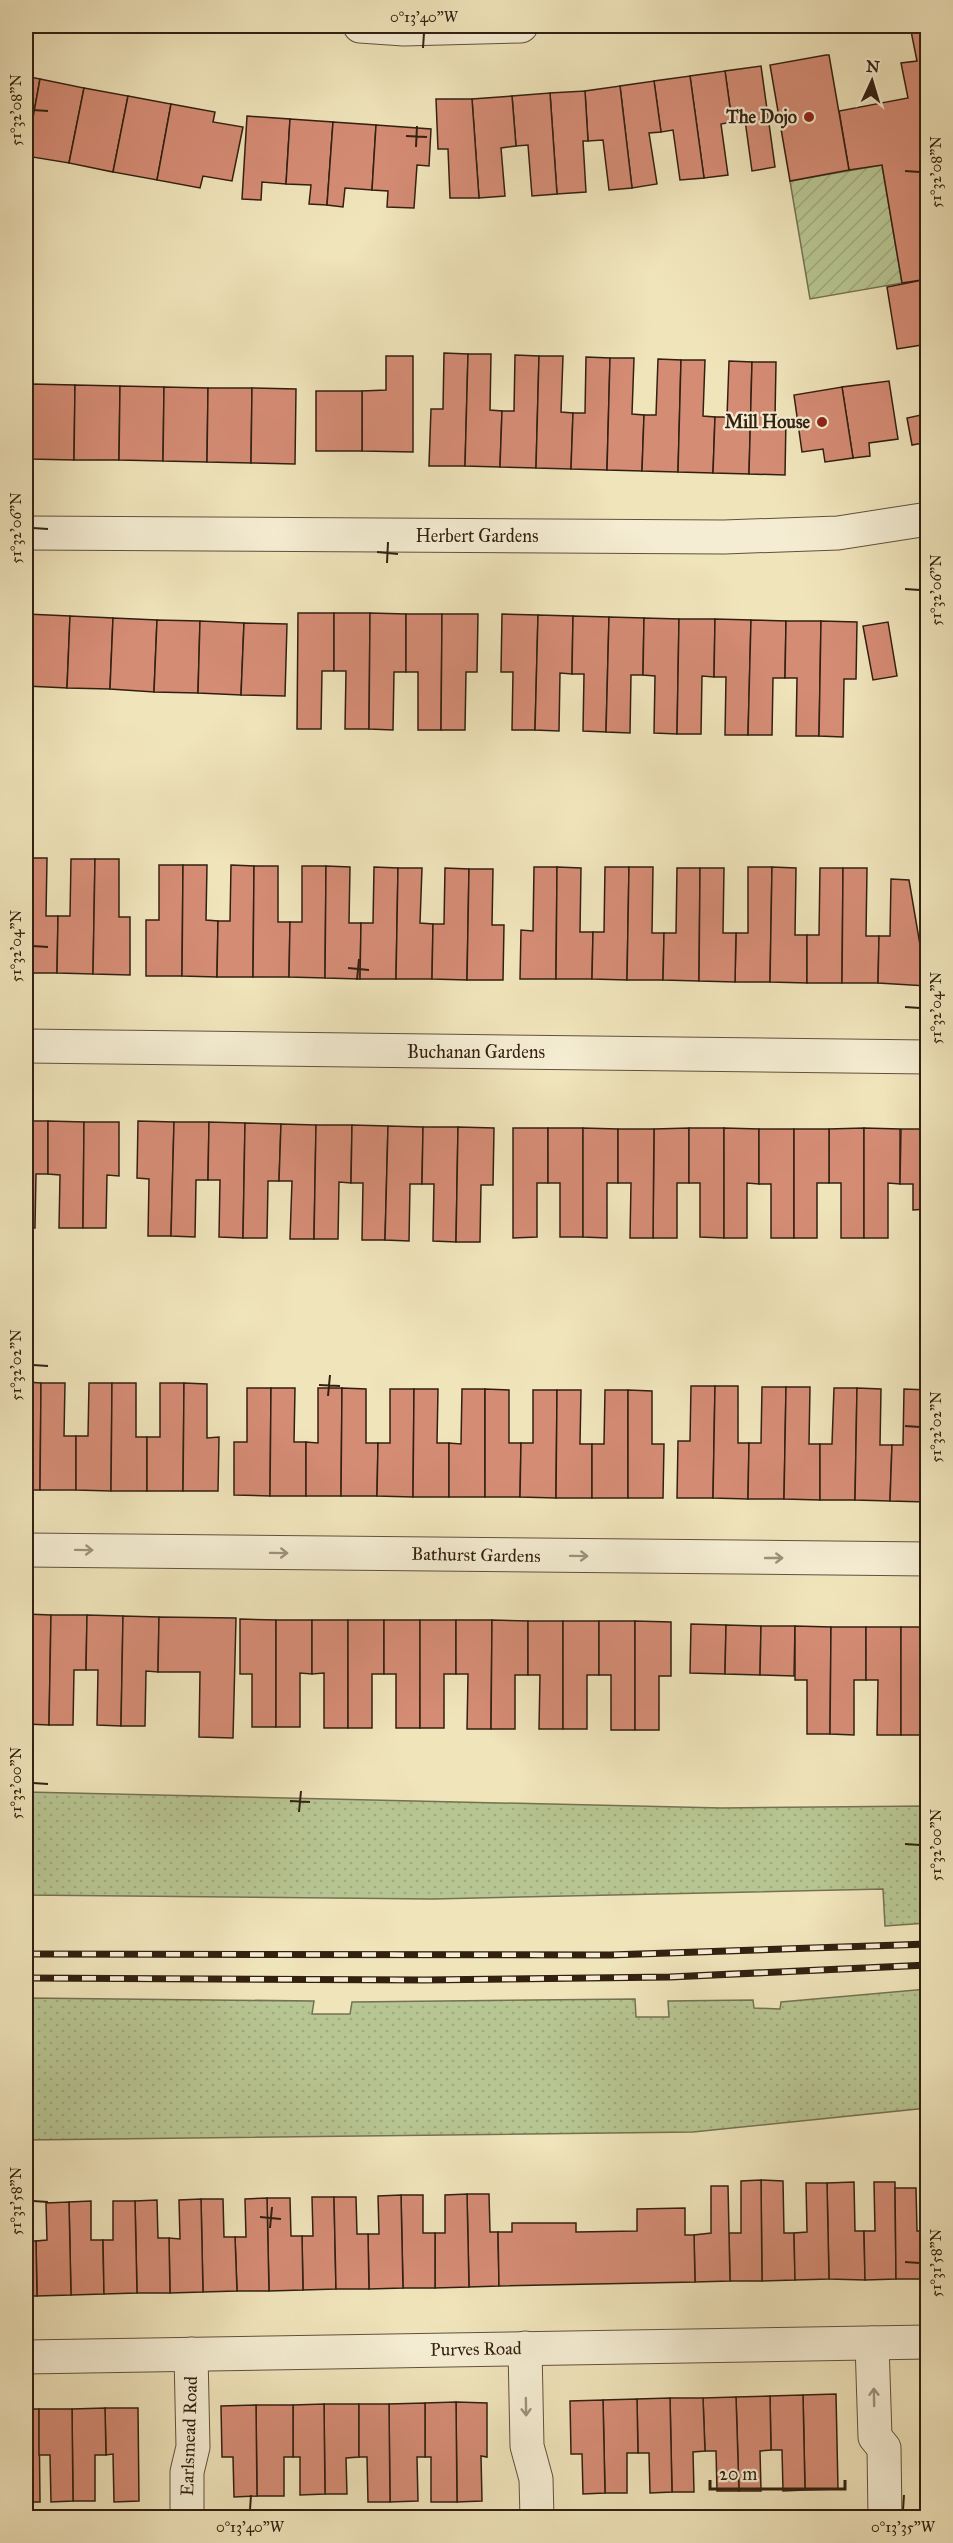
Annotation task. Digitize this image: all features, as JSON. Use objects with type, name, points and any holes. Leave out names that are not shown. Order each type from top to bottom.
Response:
[{"type":"street","points":[[360,26],[404,29],[522,26]]},
{"type":"street","name":"Herbert Gardens","points":[[26,533],[724,537],[838,532],[927,519]]},
{"type":"street","name":"Buchanan Gardens","points":[[26,1046],[927,1057]]},
{"type":"street","name":"Bathurst Gardens","points":[[26,1550],[927,1559]]},
{"type":"street","name":"Purves Road","points":[[26,2357],[927,2342]]},
{"type":"street","points":[[873,2343],[875,2437],[884,2448],[885,2517]]},
{"type":"street","points":[[525,2348],[527,2446],[536,2480],[537,2517]]},
{"type":"street","name":"Earlsmead Road","points":[[187,2517],[187,2472],[193,2447],[191,2354]]},
{"type":"green space","points":[[882,165],[902,283],[810,299],[790,181]]},
{"type":"green space","points":[[26,1792],[722,1808],[927,1806],[927,1923],[885,1926],[883,1889],[433,1899],[26,1895]]},
{"type":"green space","points":[[927,1989],[927,2108],[693,2132],[26,2140],[26,1998],[314,2001],[312,2014],[350,2014],[352,2002],[635,1999],[636,2017],[669,2017],[668,2001],[753,2000],[754,2008],[780,2009],[781,2002]]},
{"type":"building","points":[[910,26],[928,26],[928,279],[902,283],[882,165],[849,170],[839,111],[908,98],[901,63],[917,61]]},
{"type":"building","points":[[829,55],[849,170],[790,181],[770,65]]},
{"type":"building","points":[[761,66],[775,167],[752,171],[745,120],[732,122],[725,71]]},
{"type":"building","points":[[725,71],[732,122],[721,124],[728,175],[704,178],[690,76]]},
{"type":"building","points":[[26,76],[40,79],[26,156]]},
{"type":"building","points":[[690,76],[704,178],[680,180],[673,130],[661,132],[654,81]]},
{"type":"building","points":[[40,79],[84,88],[69,163],[26,156]]},
{"type":"building","points":[[654,81],[661,132],[649,133],[657,184],[632,188],[620,86]]},
{"type":"building","points":[[620,86],[632,188],[609,190],[603,140],[588,141],[585,91]]},
{"type":"building","points":[[84,88],[128,96],[113,172],[69,163]]},
{"type":"building","points":[[585,91],[588,141],[583,141],[586,192],[557,194],[550,93]]},
{"type":"building","points":[[550,93],[557,194],[532,196],[528,145],[516,146],[512,96]]},
{"type":"building","points":[[128,96],[171,104],[157,180],[113,172]]},
{"type":"building","points":[[512,96],[516,146],[501,148],[505,196],[479,198],[472,99]]},
{"type":"building","points":[[436,99],[472,99],[479,198],[450,198],[448,149],[438,149]]},
{"type":"building","points":[[171,104],[215,112],[213,122],[243,127],[232,181],[203,176],[200,188],[157,180]]},
{"type":"building","points":[[247,116],[290,119],[286,184],[262,182],[261,200],[242,199]]},
{"type":"building","points":[[290,119],[333,122],[327,205],[309,204],[311,185],[286,184]]},
{"type":"building","points":[[333,122],[376,125],[372,190],[345,188],[343,207],[327,205]]},
{"type":"building","points":[[376,125],[431,129],[429,166],[417,165],[414,208],[387,207],[388,191],[372,190]]},
{"type":"building","points":[[928,279],[928,344],[897,349],[887,287]]},
{"type":"building","points":[[444,353],[468,354],[465,466],[429,466],[431,409],[443,409]]},
{"type":"building","points":[[468,354],[491,354],[490,410],[502,411],[500,467],[465,466]]},
{"type":"building","points":[[515,355],[539,356],[536,468],[500,467],[502,411],[514,411]]},
{"type":"building","points":[[386,356],[413,356],[413,452],[362,451],[362,391],[386,390]]},
{"type":"building","points":[[539,356],[563,356],[561,412],[573,413],[571,469],[536,468]]},
{"type":"building","points":[[586,357],[610,358],[607,470],[571,469],[573,413],[585,413]]},
{"type":"building","points":[[610,358],[634,358],[632,414],[644,415],[642,471],[607,470]]},
{"type":"building","points":[[658,359],[681,360],[678,472],[642,471],[644,415],[656,415]]},
{"type":"building","points":[[681,360],[705,360],[703,416],[715,417],[713,473],[678,472]]},
{"type":"building","points":[[729,361],[752,362],[749,474],[713,473],[715,417],[727,417]]},
{"type":"building","points":[[752,362],[776,362],[775,418],[786,419],[785,475],[749,474]]},
{"type":"building","points":[[889,381],[898,439],[869,443],[870,456],[853,458],[842,387]]},
{"type":"building","points":[[26,384],[31,384],[30,459],[26,459]]},
{"type":"building","points":[[31,384],[75,385],[74,460],[30,459]]},
{"type":"building","points":[[75,385],[120,386],[119,460],[74,460]]},
{"type":"building","points":[[120,386],[164,387],[163,461],[119,460]]},
{"type":"building","points":[[164,387],[208,388],[207,462],[163,461]]},
{"type":"building","name":"Mill House","points":[[842,387],[853,458],[825,462],[823,449],[802,452],[794,395]]},
{"type":"building","points":[[208,388],[252,388],[251,463],[207,462]]},
{"type":"building","points":[[252,388],[296,389],[295,464],[251,463]]},
{"type":"building","points":[[928,390],[928,442],[912,445],[907,418],[926,414],[922,391]]},
{"type":"building","points":[[316,391],[362,391],[362,451],[316,451]]},
{"type":"building","points":[[298,613],[334,613],[334,671],[322,671],[321,729],[297,729]]},
{"type":"building","points":[[334,613],[370,613],[369,729],[345,729],[346,671],[334,671]]},
{"type":"building","points":[[370,613],[406,614],[406,672],[394,672],[393,730],[369,729]]},
{"type":"building","points":[[26,614],[70,616],[67,688],[26,686]]},
{"type":"building","points":[[406,614],[442,614],[441,730],[418,730],[418,672],[406,672]]},
{"type":"building","points":[[442,614],[478,614],[477,672],[466,672],[465,730],[441,730]]},
{"type":"building","points":[[502,614],[538,615],[535,730],[512,730],[513,672],[501,672]]},
{"type":"building","points":[[538,615],[573,616],[572,674],[560,673],[559,731],[535,730]]},
{"type":"building","points":[[70,616],[113,618],[110,689],[67,688]]},
{"type":"building","points":[[573,616],[609,617],[606,732],[583,731],[584,674],[572,674]]},
{"type":"building","points":[[609,617],[644,618],[643,675],[631,675],[630,733],[606,732]]},
{"type":"building","points":[[113,618],[157,620],[154,692],[110,689]]},
{"type":"building","points":[[644,618],[679,619],[677,734],[654,733],[655,676],[643,675]]},
{"type":"building","points":[[679,619],[715,619],[714,677],[702,676],[701,734],[677,734]]},
{"type":"building","points":[[715,619],[751,620],[748,735],[725,735],[726,677],[714,677]]},
{"type":"building","points":[[157,620],[200,621],[198,693],[154,692]]},
{"type":"building","points":[[751,620],[786,621],[785,678],[773,678],[772,735],[748,735]]},
{"type":"building","points":[[200,621],[244,623],[241,695],[198,693]]},
{"type":"building","points":[[786,621],[821,621],[819,736],[796,736],[797,678],[785,678]]},
{"type":"building","points":[[821,621],[857,622],[856,679],[844,679],[843,737],[819,736]]},
{"type":"building","points":[[888,622],[897,676],[873,680],[863,626]]},
{"type":"building","points":[[244,623],[287,624],[285,696],[241,695]]},
{"type":"building","points":[[26,858],[47,858],[46,916],[58,916],[57,973],[26,973]]},
{"type":"building","points":[[71,859],[95,859],[93,974],[57,973],[58,916],[70,916]]},
{"type":"building","points":[[95,859],[119,859],[119,917],[130,917],[130,975],[93,974]]},
{"type":"building","points":[[159,865],[183,865],[182,976],[146,976],[146,920],[159,920]]},
{"type":"building","points":[[183,865],[207,865],[206,920],[218,921],[217,977],[182,976]]},
{"type":"building","points":[[231,865],[254,866],[253,977],[217,977],[218,921],[230,921]]},
{"type":"building","points":[[254,866],[278,866],[278,922],[290,922],[289,977],[253,977]]},
{"type":"building","points":[[302,866],[326,866],[325,978],[289,977],[290,922],[302,922]]},
{"type":"building","points":[[326,866],[350,867],[349,923],[361,923],[360,979],[325,978]]},
{"type":"building","points":[[374,867],[398,868],[396,979],[360,979],[361,923],[373,923]]},
{"type":"building","points":[[534,867],[557,867],[556,979],[520,979],[521,930],[533,931]]},
{"type":"building","points":[[557,867],[581,868],[580,932],[593,932],[592,979],[556,979]]},
{"type":"building","points":[[605,867],[629,867],[627,980],[592,979],[593,932],[604,932]]},
{"type":"building","points":[[629,867],[653,867],[652,933],[664,933],[663,980],[627,980]]},
{"type":"building","points":[[748,867],[772,867],[770,982],[735,982],[736,933],[748,933]]},
{"type":"building","points":[[772,867],[796,868],[795,935],[807,935],[807,983],[770,982]]},
{"type":"building","points":[[398,868],[422,868],[420,923],[433,924],[432,979],[396,979]]},
{"type":"building","points":[[445,868],[469,869],[467,980],[432,979],[433,924],[444,924]]},
{"type":"building","points":[[677,868],[700,868],[699,981],[663,980],[664,933],[676,933]]},
{"type":"building","points":[[700,868],[724,868],[723,933],[736,933],[735,982],[699,981]]},
{"type":"building","points":[[820,868],[843,868],[842,983],[807,983],[807,935],[819,935]]},
{"type":"building","points":[[843,868],[867,868],[866,936],[879,936],[878,983],[842,983]]},
{"type":"building","points":[[469,869],[493,869],[492,925],[504,925],[503,980],[467,980]]},
{"type":"building","points":[[891,879],[909,880],[927,986],[878,983],[879,936],[890,936]]},
{"type":"building","points":[[26,1121],[48,1121],[48,1174],[36,1174],[35,1228],[26,1228]]},
{"type":"building","points":[[48,1121],[84,1122],[83,1228],[59,1228],[60,1175],[48,1174]]},
{"type":"building","points":[[138,1121],[174,1122],[171,1236],[148,1236],[149,1179],[137,1178]]},
{"type":"building","points":[[84,1122],[119,1122],[119,1176],[107,1175],[106,1228],[83,1228]]},
{"type":"building","points":[[174,1122],[209,1122],[208,1180],[196,1180],[195,1237],[171,1236]]},
{"type":"building","points":[[209,1122],[245,1123],[243,1238],[219,1237],[220,1180],[208,1180]]},
{"type":"building","points":[[245,1123],[281,1124],[279,1181],[268,1181],[267,1238],[243,1238]]},
{"type":"building","points":[[281,1124],[316,1125],[314,1239],[290,1239],[292,1181],[279,1181]]},
{"type":"building","points":[[316,1125],[352,1125],[351,1183],[339,1182],[338,1239],[314,1239]]},
{"type":"building","points":[[352,1125],[388,1126],[385,1240],[362,1240],[363,1183],[351,1183]]},
{"type":"building","points":[[388,1126],[423,1127],[422,1184],[410,1184],[409,1241],[385,1240]]},
{"type":"building","points":[[423,1127],[458,1127],[456,1242],[433,1241],[434,1184],[422,1184]]},
{"type":"building","points":[[458,1127],[494,1128],[493,1185],[481,1185],[480,1242],[456,1242]]},
{"type":"building","points":[[513,1128],[548,1128],[548,1183],[537,1183],[537,1237],[513,1238]]},
{"type":"building","points":[[548,1128],[583,1128],[583,1237],[560,1237],[560,1183],[548,1183]]},
{"type":"building","points":[[583,1128],[618,1129],[618,1183],[607,1183],[607,1238],[583,1237]]},
{"type":"building","points":[[689,1128],[689,1183],[677,1183],[677,1238],[653,1238],[654,1129]]},
{"type":"building","points":[[689,1128],[724,1128],[724,1238],[700,1237],[700,1183],[689,1183]]},
{"type":"building","points":[[724,1128],[759,1129],[759,1184],[747,1183],[747,1238],[724,1238]]},
{"type":"building","points":[[864,1128],[864,1238],[841,1238],[841,1183],[829,1183],[829,1129]]},
{"type":"building","points":[[864,1128],[900,1129],[900,1184],[888,1183],[888,1238],[864,1238]]},
{"type":"building","points":[[618,1129],[654,1129],[653,1238],[630,1238],[631,1183],[618,1183]]},
{"type":"building","points":[[759,1129],[794,1129],[794,1238],[771,1238],[771,1184],[759,1184]]},
{"type":"building","points":[[794,1129],[829,1129],[829,1183],[817,1183],[817,1238],[794,1238]]},
{"type":"building","points":[[901,1129],[928,1129],[928,1209],[913,1210],[913,1184],[900,1184]]},
{"type":"building","points":[[26,1382],[41,1383],[40,1490],[26,1490]]},
{"type":"building","points":[[41,1383],[65,1383],[64,1436],[76,1436],[76,1490],[40,1490]]},
{"type":"building","points":[[89,1383],[112,1383],[111,1491],[76,1490],[76,1436],[88,1436]]},
{"type":"building","points":[[112,1383],[136,1383],[136,1437],[147,1437],[147,1491],[111,1491]]},
{"type":"building","points":[[160,1383],[184,1383],[183,1491],[147,1491],[147,1437],[160,1437]]},
{"type":"building","points":[[184,1383],[207,1384],[207,1438],[219,1437],[218,1491],[183,1491]]},
{"type":"building","points":[[691,1386],[715,1386],[713,1498],[677,1498],[678,1441],[690,1441]]},
{"type":"building","points":[[715,1386],[738,1386],[738,1443],[749,1443],[748,1499],[713,1498]]},
{"type":"building","points":[[762,1387],[786,1387],[784,1499],[748,1499],[749,1443],[761,1443]]},
{"type":"building","points":[[786,1387],[810,1387],[809,1444],[820,1444],[820,1500],[784,1499]]},
{"type":"building","points":[[247,1388],[271,1388],[270,1496],[234,1495],[234,1442],[247,1442]]},
{"type":"building","points":[[271,1388],[295,1388],[294,1442],[306,1442],[306,1496],[270,1496]]},
{"type":"building","points":[[318,1388],[342,1388],[341,1496],[306,1496],[306,1442],[318,1443]]},
{"type":"building","points":[[342,1388],[366,1389],[366,1443],[378,1443],[377,1496],[341,1496]]},
{"type":"building","points":[[834,1388],[857,1388],[855,1500],[820,1500],[820,1444],[832,1444]]},
{"type":"building","points":[[857,1388],[881,1389],[880,1445],[892,1445],[890,1501],[855,1500]]},
{"type":"building","points":[[390,1389],[414,1389],[413,1497],[377,1496],[378,1443],[390,1443]]},
{"type":"building","points":[[414,1389],[438,1389],[437,1443],[449,1443],[449,1497],[413,1497]]},
{"type":"building","points":[[462,1389],[485,1389],[485,1497],[449,1497],[449,1443],[461,1444]]},
{"type":"building","points":[[485,1389],[509,1390],[509,1443],[521,1443],[520,1497],[485,1497]]},
{"type":"building","points":[[904,1389],[928,1390],[926,1502],[890,1501],[892,1445],[903,1445]]},
{"type":"building","points":[[533,1390],[557,1390],[556,1498],[520,1497],[521,1443],[533,1443]]},
{"type":"building","points":[[557,1390],[581,1390],[580,1444],[592,1444],[592,1498],[556,1498]]},
{"type":"building","points":[[605,1390],[628,1390],[628,1498],[592,1498],[592,1444],[604,1444]]},
{"type":"building","points":[[628,1390],[652,1391],[652,1444],[664,1444],[663,1498],[628,1498]]},
{"type":"building","points":[[26,1614],[51,1615],[49,1725],[26,1724]]},
{"type":"building","points":[[51,1615],[87,1615],[86,1670],[74,1670],[73,1725],[49,1725]]},
{"type":"building","points":[[87,1615],[123,1616],[121,1726],[97,1725],[98,1670],[86,1670]]},
{"type":"building","points":[[123,1616],[159,1617],[158,1672],[146,1671],[145,1726],[121,1726]]},
{"type":"building","points":[[159,1617],[236,1618],[233,1738],[199,1737],[200,1672],[158,1672]]},
{"type":"building","points":[[240,1619],[276,1620],[276,1727],[252,1727],[252,1674],[240,1674]]},
{"type":"building","points":[[276,1620],[312,1620],[312,1674],[300,1673],[300,1727],[276,1727]]},
{"type":"building","points":[[312,1620],[348,1620],[348,1728],[324,1728],[324,1673],[312,1674]]},
{"type":"building","points":[[348,1620],[384,1620],[384,1674],[372,1674],[372,1728],[348,1728]]},
{"type":"building","points":[[384,1620],[420,1620],[420,1728],[396,1728],[396,1674],[384,1674]]},
{"type":"building","points":[[420,1620],[456,1620],[456,1674],[444,1674],[444,1728],[420,1728]]},
{"type":"building","points":[[456,1620],[492,1620],[491,1729],[467,1729],[468,1674],[456,1674]]},
{"type":"building","points":[[492,1620],[528,1621],[528,1675],[515,1675],[515,1729],[491,1729]]},
{"type":"building","points":[[528,1621],[563,1621],[563,1729],[539,1729],[540,1675],[528,1675]]},
{"type":"building","points":[[563,1621],[599,1621],[599,1675],[587,1675],[587,1729],[563,1729]]},
{"type":"building","points":[[599,1621],[635,1621],[635,1730],[611,1730],[611,1675],[599,1675]]},
{"type":"building","points":[[635,1621],[671,1622],[671,1676],[659,1676],[659,1730],[635,1730]]},
{"type":"building","points":[[691,1624],[726,1625],[725,1674],[690,1673]]},
{"type":"building","points":[[726,1625],[761,1626],[760,1675],[725,1674]]},
{"type":"building","points":[[761,1626],[795,1626],[794,1676],[760,1675]]},
{"type":"building","points":[[795,1626],[831,1627],[830,1734],[807,1734],[807,1680],[795,1680]]},
{"type":"building","points":[[831,1627],[866,1627],[866,1680],[854,1680],[854,1735],[830,1734]]},
{"type":"building","points":[[866,1627],[901,1627],[901,1735],[877,1735],[878,1680],[866,1680]]},
{"type":"building","points":[[901,1627],[928,1627],[924,1735],[901,1735]]},
{"type":"building","points":[[761,2180],[783,2181],[784,2233],[794,2233],[795,2280],[762,2281]]},
{"type":"building","points":[[761,2180],[762,2281],[730,2281],[729,2233],[741,2233],[741,2181]]},
{"type":"building","points":[[854,2182],[855,2231],[864,2231],[865,2280],[829,2279],[827,2183]]},
{"type":"building","points":[[874,2182],[895,2182],[896,2279],[865,2280],[864,2231],[875,2231]]},
{"type":"building","points":[[806,2183],[827,2183],[829,2279],[795,2280],[794,2233],[807,2232]]},
{"type":"building","points":[[711,2186],[728,2186],[730,2281],[695,2282],[694,2235],[711,2233]]},
{"type":"building","points":[[895,2188],[916,2188],[917,2231],[928,2231],[928,2279],[896,2279]]},
{"type":"building","points":[[467,2194],[489,2194],[490,2232],[498,2232],[499,2286],[469,2287]]},
{"type":"building","points":[[467,2194],[469,2287],[435,2288],[435,2233],[445,2233],[445,2195]]},
{"type":"building","points":[[401,2195],[423,2195],[423,2233],[435,2233],[435,2288],[403,2288]]},
{"type":"building","points":[[401,2195],[403,2288],[369,2289],[368,2234],[379,2234],[378,2196]]},
{"type":"building","points":[[312,2197],[334,2197],[336,2289],[303,2290],[302,2236],[313,2236]]},
{"type":"building","points":[[334,2197],[356,2197],[357,2234],[368,2234],[369,2289],[336,2289]]},
{"type":"building","points":[[267,2198],[290,2198],[291,2236],[302,2236],[303,2290],[269,2291]]},
{"type":"building","points":[[267,2198],[269,2291],[237,2291],[235,2237],[246,2237],[245,2199]]},
{"type":"building","points":[[201,2199],[223,2199],[224,2237],[235,2237],[237,2291],[203,2292]]},
{"type":"building","points":[[201,2199],[203,2292],[170,2293],[169,2238],[180,2239],[179,2200]]},
{"type":"building","points":[[157,2200],[158,2238],[169,2238],[170,2293],[137,2293],[135,2201]]},
{"type":"building","points":[[91,2201],[91,2240],[103,2240],[104,2294],[71,2295],[69,2202]]},
{"type":"building","points":[[113,2201],[135,2201],[137,2293],[104,2294],[103,2240],[113,2240]]},
{"type":"building","points":[[69,2202],[71,2295],[37,2296],[36,2241],[47,2240],[46,2203]]},
{"type":"building","points":[[685,2208],[685,2235],[694,2235],[695,2282],[499,2286],[498,2232],[512,2232],[512,2223],[576,2223],[576,2232],[637,2231],[637,2209]]},
{"type":"building","points":[[26,2241],[36,2241],[37,2296],[26,2296]]},
{"type":"building","points":[[836,2394],[838,2489],[805,2490],[803,2395]]},
{"type":"building","points":[[803,2395],[805,2490],[783,2491],[782,2450],[771,2450],[770,2396]]},
{"type":"building","points":[[928,2395],[928,2448],[921,2448],[920,2396]]},
{"type":"building","points":[[770,2396],[771,2450],[760,2451],[761,2491],[739,2491],[736,2397]]},
{"type":"building","points":[[736,2397],[739,2491],[717,2491],[716,2451],[705,2451],[703,2398]]},
{"type":"building","points":[[670,2398],[703,2398],[705,2451],[693,2452],[694,2492],[672,2492]]},
{"type":"building","points":[[670,2398],[672,2492],[650,2493],[649,2453],[638,2453],[637,2399]]},
{"type":"building","points":[[637,2399],[638,2453],[627,2453],[627,2493],[605,2493],[603,2400]]},
{"type":"building","points":[[603,2400],[605,2493],[583,2494],[582,2454],[571,2454],[570,2401]]},
{"type":"building","points":[[456,2402],[487,2403],[487,2457],[481,2456],[482,2501],[457,2502]]},
{"type":"building","points":[[456,2402],[457,2502],[431,2502],[431,2457],[425,2457],[425,2403]]},
{"type":"building","points":[[425,2403],[425,2457],[417,2457],[418,2501],[390,2502],[389,2404]]},
{"type":"building","points":[[324,2404],[359,2404],[359,2457],[346,2458],[347,2494],[325,2494]]},
{"type":"building","points":[[324,2404],[325,2494],[300,2495],[300,2457],[293,2457],[293,2405]]},
{"type":"building","points":[[359,2404],[389,2404],[390,2502],[368,2502],[367,2457],[359,2457]]},
{"type":"building","points":[[256,2405],[293,2405],[293,2457],[284,2457],[284,2496],[257,2496]]},
{"type":"building","points":[[256,2405],[257,2496],[234,2497],[233,2457],[222,2457],[221,2406]]},
{"type":"building","points":[[105,2408],[138,2408],[139,2501],[114,2502],[113,2454],[106,2455]]},
{"type":"building","points":[[105,2408],[106,2455],[95,2455],[95,2501],[73,2501],[72,2409]]},
{"type":"building","points":[[26,2409],[39,2409],[40,2502],[26,2502]]},
{"type":"building","points":[[39,2409],[72,2409],[73,2501],[51,2502],[50,2455],[39,2455]]},
{"type":"railway","points":[[26,1954],[610,1955],[928,1944]]},
{"type":"railway","points":[[26,1978],[424,1980],[670,1977],[928,1965]]},
{"type":"place","name":"The Dojo","points":[[809,117]]},
{"type":"place","name":"Mill House","points":[[822,422]]}]
